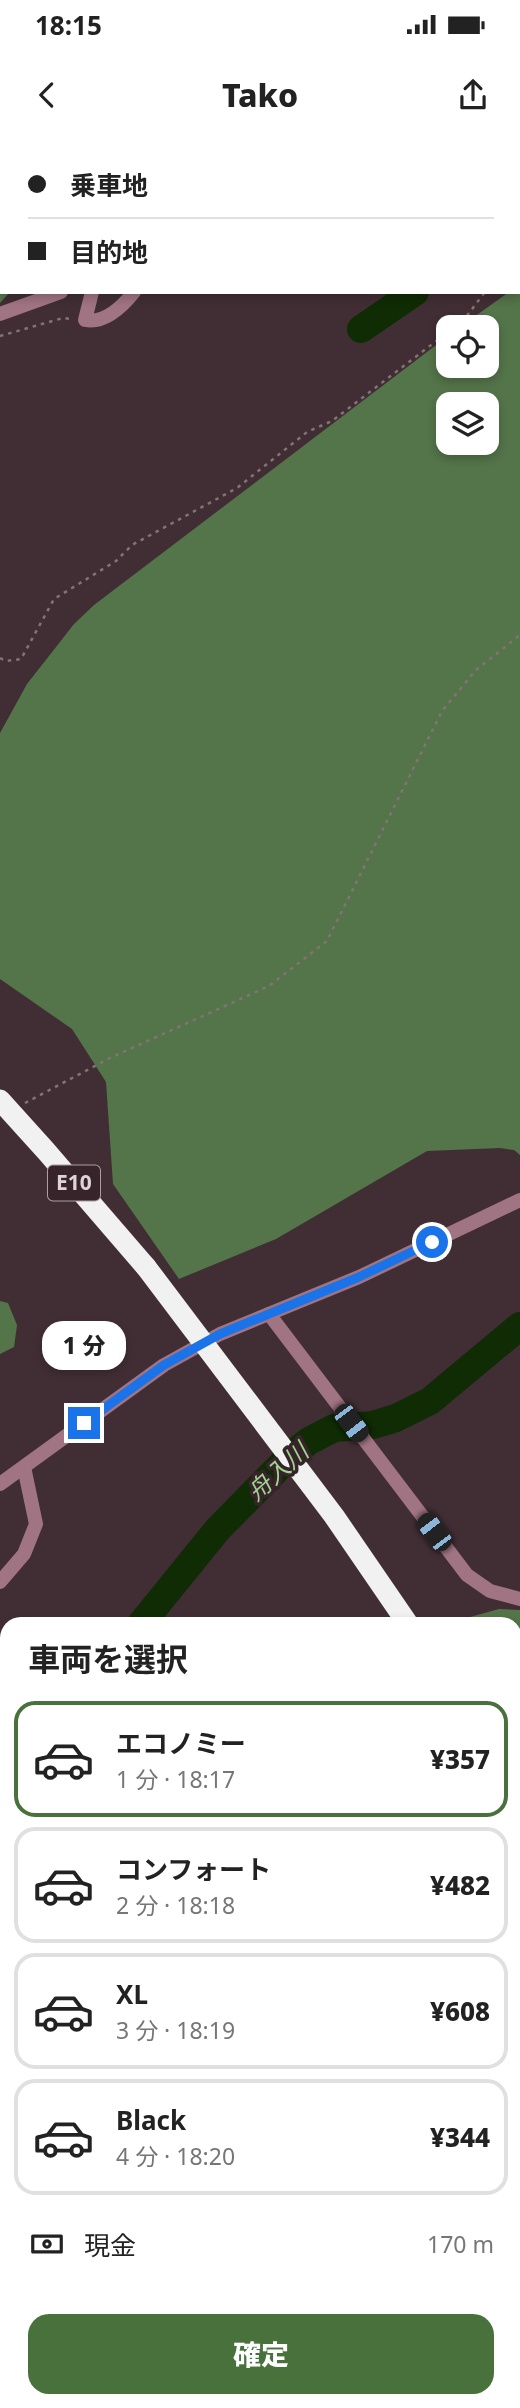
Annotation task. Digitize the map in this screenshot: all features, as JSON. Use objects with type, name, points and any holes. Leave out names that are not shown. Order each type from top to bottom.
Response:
[{"type":"highway","name":"E10","points":[[0,1100],[146,1267],[334,1516],[403,1617]]},
{"type":"street","points":[[0,314],[55,294]]},
{"type":"street","points":[[92,294],[85,320],[95,322],[122,307],[132,294]]},
{"type":"street","points":[[0,1484],[164,1365],[220,1334],[359,1277],[520,1200]]},
{"type":"street","points":[[269,1314],[467,1575],[490,1591],[520,1599]]},
{"type":"street","points":[[0,1582],[24,1554],[36,1524],[24,1467]]},
{"type":"path","points":[[468,315],[483,294]]},
{"type":"path","points":[[0,336],[63,318],[85,320]]},
{"type":"path","points":[[0,658],[6,661],[20,659],[54,599],[116,561],[132,545],[237,488],[307,432],[332,421],[436,341]]},
{"type":"path","points":[[24,1104],[110,1058],[269,986],[327,941],[442,711],[476,670],[520,635]]},
{"type":"green space","points":[[0,294],[8,294],[0,303]]},
{"type":"green space","points":[[506,294],[520,294],[520,1155],[514,1150],[500,1148],[427,1151],[276,1239],[179,1279],[113,1184],[106,1082],[72,1029],[0,979],[0,733],[27,684],[74,624],[94,605],[436,345],[436,378],[499,378],[499,315],[477,315]]},
{"type":"green space","points":[[0,1301],[8,1303],[17,1325],[14,1347],[0,1354]]},
{"type":"green space","points":[[499,1609],[520,1610],[520,1617],[470,1617]]},
{"type":"waterway","points":[[361,329],[412,294]]},
{"type":"waterway","name":"舟入川","points":[[147,1617],[218,1529],[290,1456],[309,1441],[334,1428],[373,1425],[396,1418],[430,1401],[520,1326]]},
{"type":"route","points":[[84,1423],[164,1365],[220,1334],[359,1277],[432,1242]]}]
